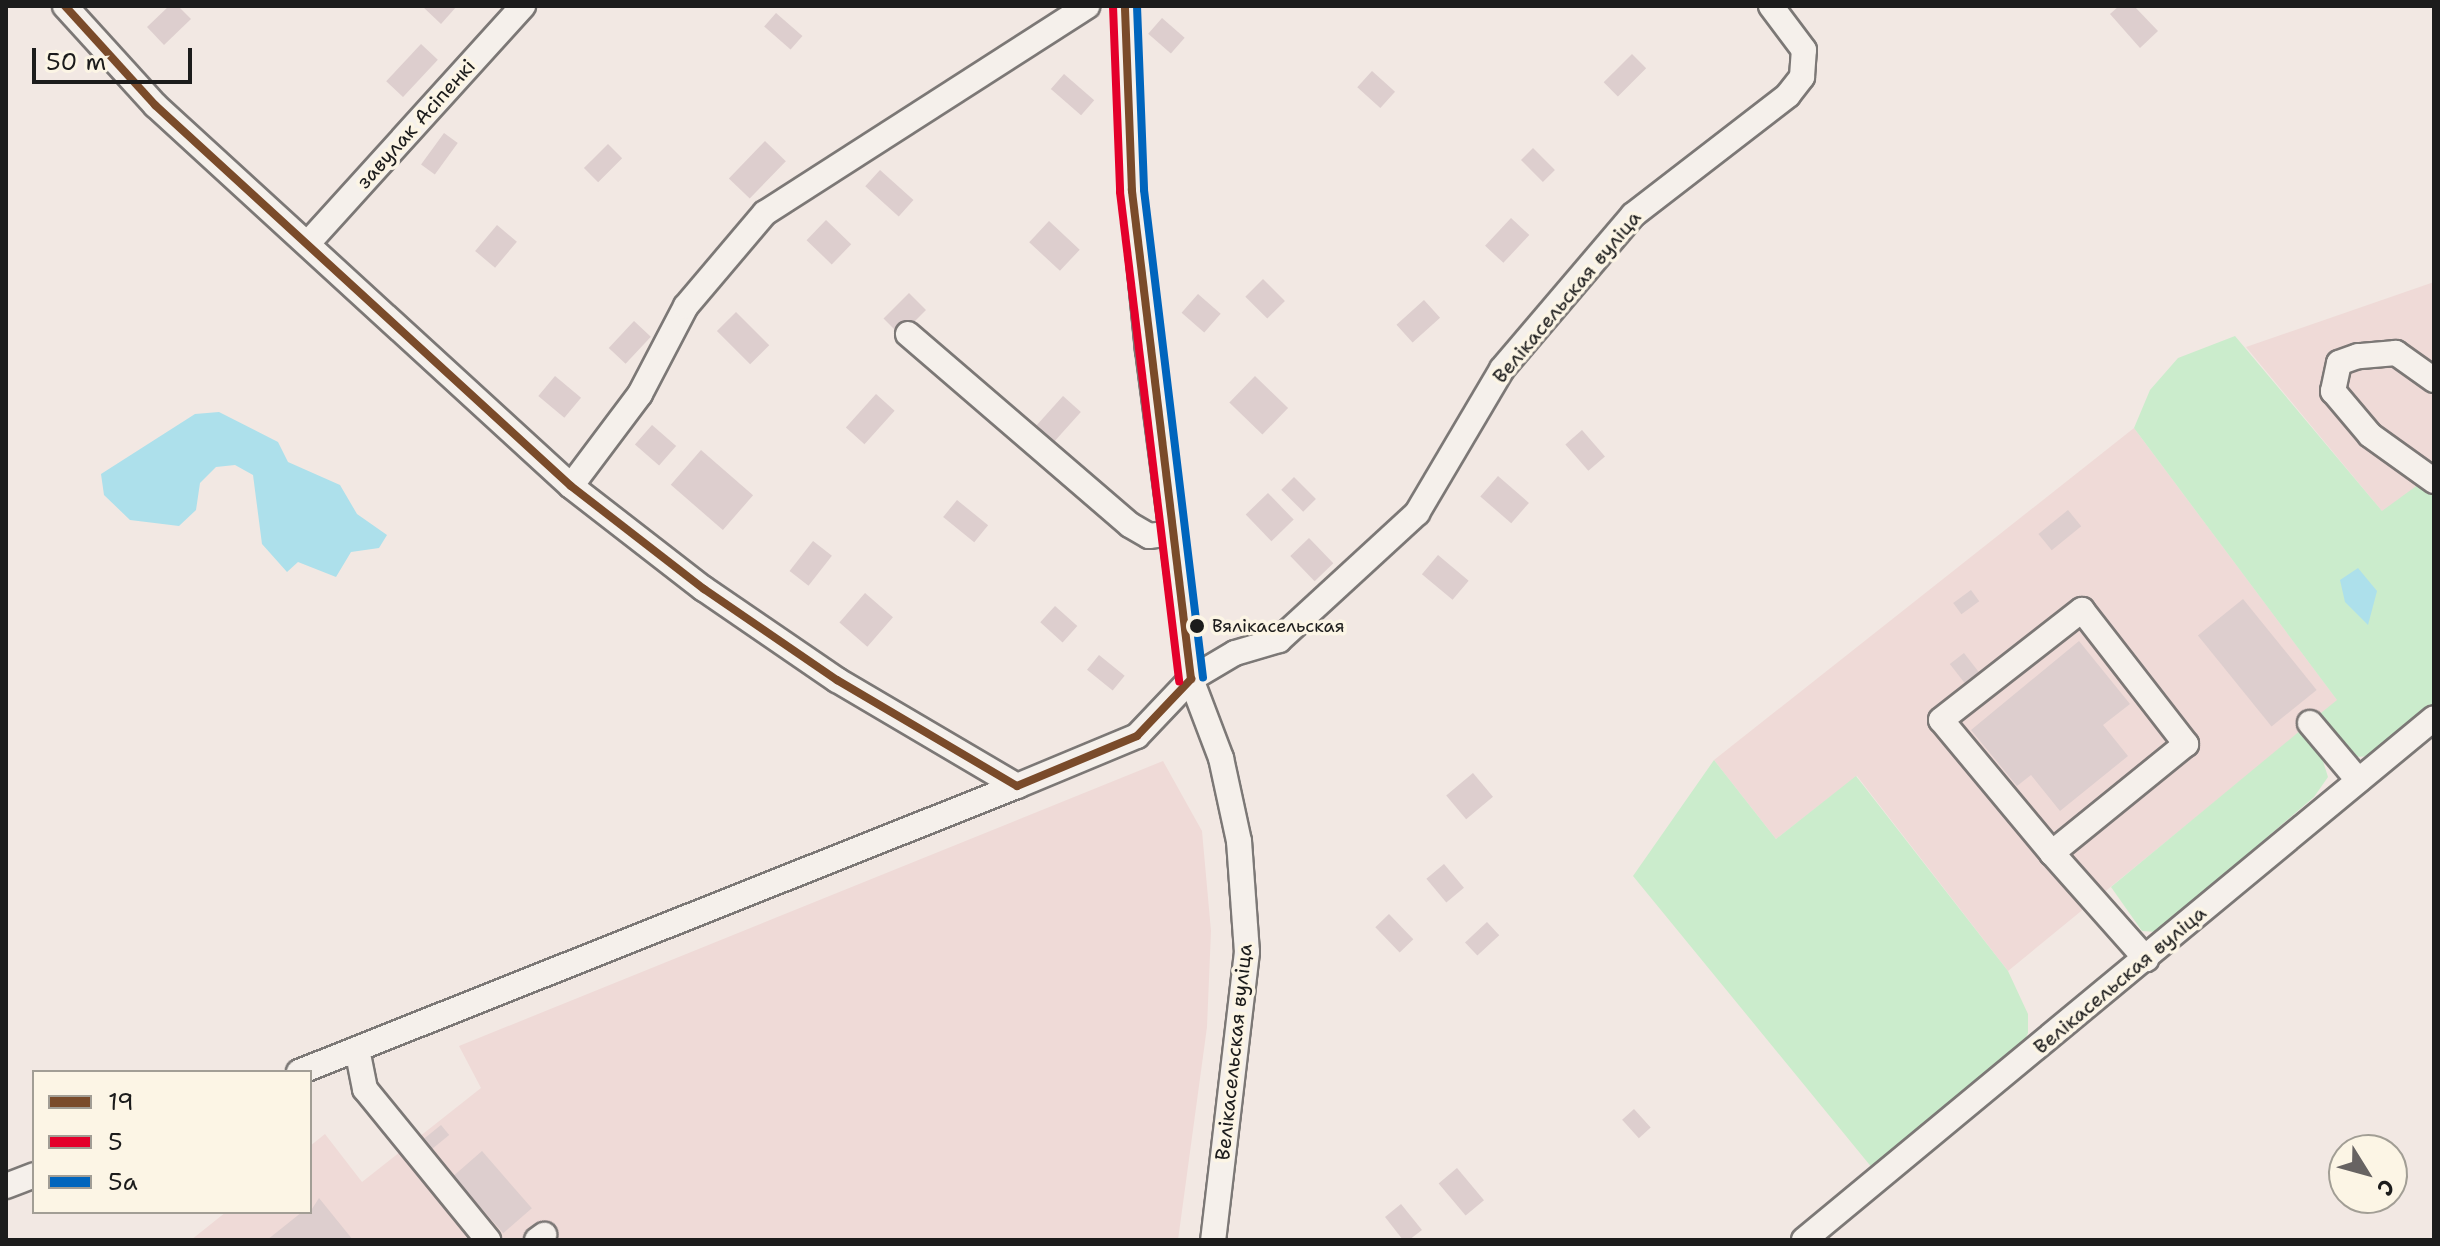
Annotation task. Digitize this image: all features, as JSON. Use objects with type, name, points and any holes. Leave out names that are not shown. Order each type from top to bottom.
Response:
[{"type":"street","points":[[65,6],[155,105],[309,242],[571,486],[704,589],[837,680],[1017,786]]},
{"type":"street","name":"завулак Асіпенкі","points":[[309,242],[523,6]]},
{"type":"street","points":[[571,486],[640,394],[686,306],[765,213],[1087,6]]},
{"type":"street","name":"Велікасельская вуліца","points":[[1125,6],[1132,191],[1191,679],[1221,758],[1239,841],[1247,952],[1213,1240]]},
{"type":"street","name":"Велікасельская вуліца","points":[[1191,679],[1235,653],[1279,640],[1417,513],[1502,369],[1633,215],[1788,95],[1802,77],[1804,50],[1771,6]]},
{"type":"street","points":[[908,334],[1130,525],[1149,536],[1174,533]]},
{"type":"street","points":[[2434,380],[2396,353],[2358,356],[2339,363],[2333,391],[2370,435],[2434,481]]},
{"type":"street","points":[[2052,853],[2186,744],[2082,610],[1941,720],[2052,853],[2146,959]]},
{"type":"street","points":[[304,1070],[1137,736],[1191,679]]},
{"type":"street","name":"Велікасельская вуліца","points":[[1804,1240],[2434,718]]},
{"type":"street","points":[[2310,723],[2358,780]]},
{"type":"street","points":[[357,1049],[365,1089],[488,1240]]},
{"type":"street","points":[[6,1186],[32,1176]]},
{"type":"shaded area","points":[[2434,282],[2434,574],[2246,347]]},
{"type":"shaded area","points":[[2134,428],[2338,701],[2008,971],[1857,776],[1776,839],[1714,760]]},
{"type":"shaded area","points":[[1163,761],[1202,831],[1211,931],[1207,1027],[1178,1240],[191,1240],[224,1214],[312,1214],[312,1144],[325,1134],[362,1182],[481,1088],[459,1046]]},
{"type":"green space","points":[[2235,336],[2382,511],[2419,484],[2434,495],[2434,707],[2374,756],[2353,757],[2316,717],[2337,700],[2134,428],[2150,390],[2178,358]]},
{"type":"green space","points":[[2301,730],[2322,758],[2328,777],[2314,797],[2157,932],[2142,931],[2111,887]]},
{"type":"green space","points":[[1714,760],[1776,839],[1856,776],[2008,971],[2028,1014],[2028,1033],[2020,1049],[1873,1169],[1633,876]]},
{"type":"water","points":[[219,412],[278,442],[288,462],[340,485],[357,514],[387,535],[379,548],[351,552],[336,577],[298,562],[287,572],[262,544],[253,475],[235,465],[216,467],[200,483],[196,510],[179,526],[130,520],[104,495],[101,474],[195,414]]},
{"type":"water","points":[[2358,568],[2377,591],[2368,625],[2345,602],[2340,580]]},
{"type":"building","points":[[169,6],[178,6],[191,19],[164,45],[147,27]]},
{"type":"building","points":[[422,6],[457,6],[441,24]]},
{"type":"building","points":[[2119,6],[2134,6],[2158,31],[2140,48],[2110,14]]},
{"type":"building","points":[[776,13],[802,36],[791,50],[764,27]]},
{"type":"building","points":[[1162,18],[1185,38],[1171,54],[1148,34]]},
{"type":"building","points":[[421,44],[438,60],[403,97],[386,81]]},
{"type":"building","points":[[1632,54],[1646,68],[1618,96],[1604,82]]},
{"type":"building","points":[[1372,71],[1395,92],[1380,108],[1357,87]]},
{"type":"building","points":[[1064,74],[1094,100],[1081,115],[1051,89]]},
{"type":"building","points":[[444,133],[458,143],[435,175],[421,165]]},
{"type":"building","points":[[765,141],[786,161],[750,199],[729,178]]},
{"type":"building","points":[[608,144],[622,158],[598,182],[584,168]]},
{"type":"building","points":[[1533,148],[1555,170],[1543,182],[1521,160]]},
{"type":"building","points":[[880,170],[913,200],[899,216],[865,186]]},
{"type":"building","points":[[1511,218],[1529,235],[1503,263],[1485,246]]},
{"type":"building","points":[[826,220],[851,244],[832,264],[807,240]]},
{"type":"building","points":[[1049,221],[1080,250],[1060,271],[1029,242]]},
{"type":"building","points":[[497,225],[517,242],[495,268],[475,251]]},
{"type":"building","points":[[1263,279],[1285,301],[1267,319],[1245,297]]},
{"type":"building","points":[[909,293],[926,310],[901,335],[884,318]]},
{"type":"building","points":[[1198,294],[1221,314],[1204,333],[1182,313]]},
{"type":"building","points":[[1424,300],[1440,318],[1413,343],[1397,325]]},
{"type":"building","points":[[736,312],[769,345],[750,364],[717,331]]},
{"type":"building","points":[[634,321],[651,337],[626,364],[609,348]]},
{"type":"building","points":[[555,376],[581,398],[564,418],[538,396]]},
{"type":"building","points":[[1255,376],[1288,408],[1262,435],[1229,403]]},
{"type":"building","points":[[876,394],[895,411],[864,444],[846,427]]},
{"type":"building","points":[[1063,396],[1081,412],[1051,446],[1033,429]]},
{"type":"building","points":[[652,425],[676,446],[659,466],[635,445]]},
{"type":"building","points":[[1582,430],[1605,456],[1588,471],[1565,444]]},
{"type":"building","points":[[701,450],[753,495],[723,530],[671,485]]},
{"type":"building","points":[[1498,476],[1529,503],[1511,523],[1480,496]]},
{"type":"building","points":[[1294,477],[1316,499],[1303,512],[1281,490]]},
{"type":"building","points":[[1268,493],[1294,520],[1271,541],[1246,515]]},
{"type":"building","points":[[957,500],[988,525],[974,542],[943,517]]},
{"type":"building","points":[[2068,510],[2081,526],[2052,550],[2038,534]]},
{"type":"building","points":[[1309,538],[1333,563],[1315,581],[1290,556]]},
{"type":"building","points":[[813,541],[832,556],[809,586],[790,571]]},
{"type":"building","points":[[1438,555],[1469,581],[1453,600],[1422,574]]},
{"type":"building","points":[[1971,590],[1979,601],[1961,614],[1953,603]]},
{"type":"building","points":[[865,593],[893,617],[867,647],[839,622]]},
{"type":"building","points":[[2243,599],[2317,690],[2272,726],[2198,636]]},
{"type":"building","points":[[1055,606],[1077,626],[1063,642],[1040,622]]},
{"type":"building","points":[[2079,641],[2130,704],[2103,725],[2128,756],[2060,811],[2031,775],[2017,786],[1971,730]]},
{"type":"building","points":[[1964,653],[1979,672],[1965,683],[1950,664]]},
{"type":"building","points":[[1099,655],[1125,676],[1113,691],[1087,670]]},
{"type":"building","points":[[1473,773],[1493,797],[1466,819],[1446,795]]},
{"type":"building","points":[[1444,864],[1464,888],[1446,903],[1426,879]]},
{"type":"building","points":[[1389,914],[1413,939],[1400,952],[1375,927]]},
{"type":"building","points":[[1487,922],[1499,935],[1477,956],[1465,942]]},
{"type":"building","points":[[1634,1109],[1651,1128],[1639,1138],[1622,1120]]},
{"type":"building","points":[[441,1125],[449,1135],[429,1151],[421,1141]]},
{"type":"building","points":[[482,1151],[532,1208],[503,1233],[453,1176]]},
{"type":"building","points":[[1457,1168],[1484,1200],[1466,1216],[1439,1183]]},
{"type":"building","points":[[319,1198],[353,1240],[267,1240],[300,1214],[312,1214]]},
{"type":"building","points":[[1401,1204],[1422,1230],[1409,1240],[1403,1240],[1385,1217]]},
{"type":"transit line","name":"19","points":[[65,6],[155,105],[571,486],[704,589],[837,680],[1017,786],[1137,736],[1191,679],[1132,191],[1125,6]]},
{"type":"transit line","name":"5","points":[[1113,6],[1120,192],[1179,681]]},
{"type":"transit line","name":"5а","points":[[1137,6],[1144,190],[1203,677]]},
{"type":"place","name":"Вялікасельская","points":[[1197,626]]}]
